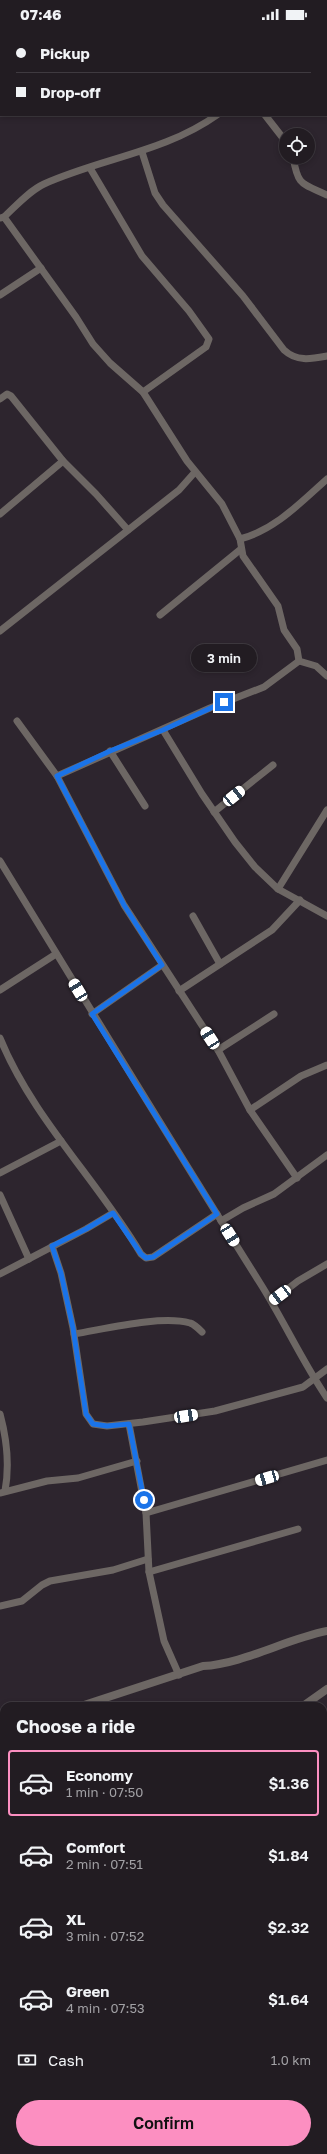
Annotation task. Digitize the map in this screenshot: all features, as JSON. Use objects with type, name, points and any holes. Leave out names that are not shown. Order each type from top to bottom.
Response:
[{"type":"street","points":[[216,116],[190,132],[142,152],[90,168],[43,185],[21,201],[2,218],[41,268],[93,344],[110,364],[143,392],[156,415],[195,472],[207,484],[222,504],[240,539],[241,549],[248,564],[278,606],[284,630],[297,649],[299,661]]},
{"type":"street","points":[[266,116],[279,133]]},
{"type":"street","points":[[142,152],[155,193],[163,205],[243,296],[284,350],[289,355],[301,359],[327,356]]},
{"type":"street","points":[[294,164],[296,175],[300,180],[327,195]]},
{"type":"street","points":[[90,168],[142,256],[189,311],[209,339],[206,347],[143,392]]},
{"type":"street","points":[[0,295],[41,268]]},
{"type":"street","points":[[0,399],[7,394],[11,396],[63,461],[96,494],[128,530]]},
{"type":"street","points":[[0,514],[63,461]]},
{"type":"street","points":[[0,631],[180,490],[195,472]]},
{"type":"street","points":[[240,539],[265,530],[295,507],[327,479]]},
{"type":"street","points":[[160,615],[241,549]]},
{"type":"street","points":[[299,661],[316,666],[327,676]]},
{"type":"street","points":[[57,776],[110,751],[163,730],[210,708],[264,687],[299,661]]},
{"type":"street","points":[[17,721],[57,776],[124,905],[218,1050],[250,1110],[297,1178]]},
{"type":"street","points":[[163,730],[214,812],[255,867],[278,889],[327,916]]},
{"type":"street","points":[[110,751],[145,806]]},
{"type":"street","points":[[214,812],[273,765]]},
{"type":"street","points":[[278,889],[327,810]]},
{"type":"street","points":[[0,861],[92,1014],[272,1301],[314,1379],[327,1398]]},
{"type":"street","points":[[179,991],[278,925],[300,900]]},
{"type":"street","points":[[193,916],[220,964]]},
{"type":"street","points":[[0,990],[56,954]]},
{"type":"street","points":[[92,1014],[162,965]]},
{"type":"street","points":[[218,1050],[274,1014]]},
{"type":"street","points":[[0,1038],[7,1056],[61,1142],[141,1254],[146,1258],[153,1257],[217,1214]]},
{"type":"street","points":[[250,1110],[301,1076],[327,1064]]},
{"type":"street","points":[[0,1173],[61,1142]]},
{"type":"street","points":[[221,1221],[243,1208],[274,1194],[327,1155]]},
{"type":"street","points":[[0,1194],[29,1259]]},
{"type":"street","points":[[0,1274],[86,1229],[113,1213]]},
{"type":"street","points":[[52,1246],[61,1273],[74,1334],[86,1414],[93,1424],[107,1426],[129,1424],[216,1411],[296,1389],[314,1379],[327,1368]]},
{"type":"street","points":[[272,1301],[298,1281],[327,1264]]},
{"type":"street","points":[[74,1334],[151,1322],[179,1321],[192,1323],[202,1332]]},
{"type":"street","points":[[0,1414],[9,1457],[9,1473],[3,1492]]},
{"type":"street","points":[[129,1424],[146,1513],[149,1572],[164,1641],[179,1675]]},
{"type":"street","points":[[146,1513],[327,1460]]},
{"type":"street","points":[[3,1492],[47,1482],[78,1478],[137,1461]]},
{"type":"street","points":[[149,1572],[298,1529]]},
{"type":"street","points":[[0,1606],[22,1601],[42,1585],[50,1581],[113,1570],[148,1560]]},
{"type":"street","points":[[94,1702],[203,1666],[220,1665],[283,1642],[327,1631]]},
{"type":"street","points":[[309,1702],[327,1689]]},
{"type":"route","points":[[144,1500],[129,1424],[107,1426],[93,1424],[86,1414],[78,1349],[61,1273],[52,1246],[86,1229],[113,1213],[141,1254],[146,1258],[153,1257],[217,1214],[92,1014],[162,965],[124,905],[57,776],[110,751],[163,730],[224,702]]}]
